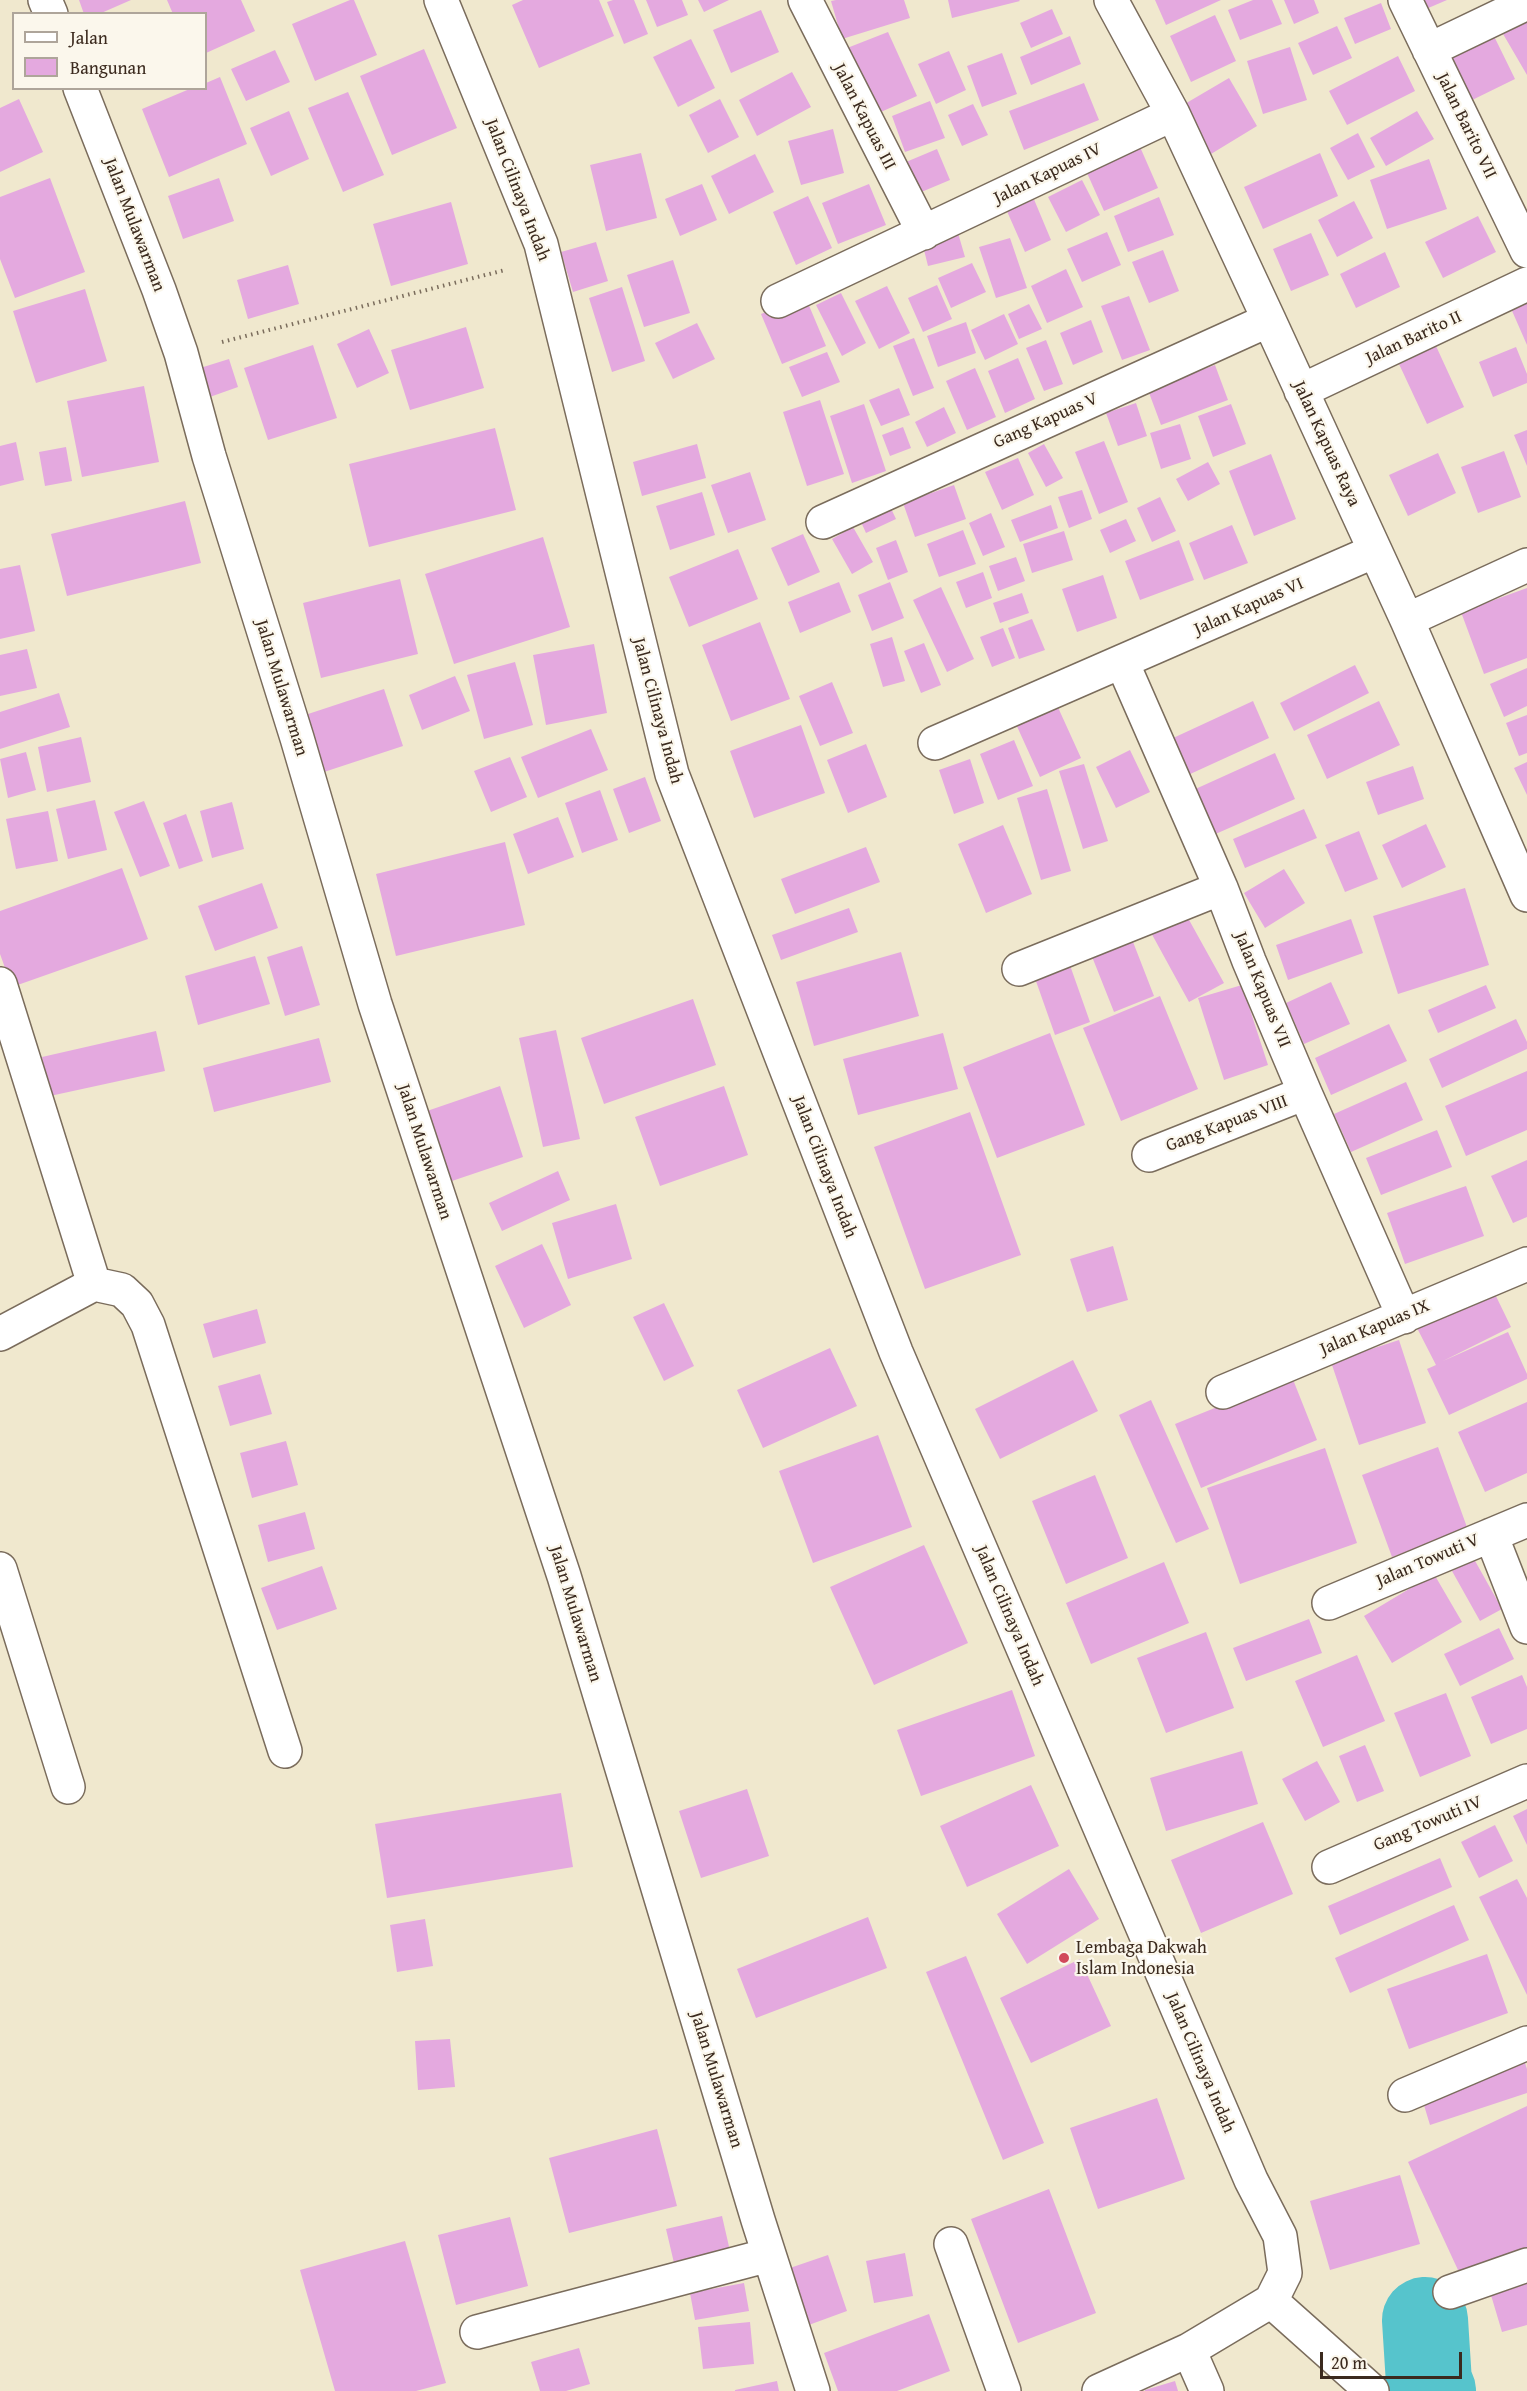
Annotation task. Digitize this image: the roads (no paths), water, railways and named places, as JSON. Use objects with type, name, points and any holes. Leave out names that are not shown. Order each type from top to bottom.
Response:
[{"type":"street","name":"Jalan Cilinaya Indah","points":[[441,0],[541,244],[672,774],[896,1352],[1251,2180],[1280,2236],[1285,2273],[1271,2301]]},
{"type":"street","name":"Jalan Kapuas III","points":[[805,0],[924,233]]},
{"type":"street","name":"Jalan Kapuas Raya","points":[[1111,0],[1173,114],[1269,320],[1407,620],[1527,895]]},
{"type":"street","name":"Jalan Barito VII","points":[[1405,0],[1527,251]]},
{"type":"street","points":[[1429,50],[1527,3]]},
{"type":"street","name":"Jalan Mulawarman","points":[[81,90],[159,290],[181,353],[209,456],[297,738],[375,1004],[564,1576],[764,2238],[813,2391]]},
{"type":"street","name":"Jalan Kapuas IV","points":[[778,301],[1173,114]]},
{"type":"street","name":"Jalan Barito II","points":[[1301,391],[1527,284]]},
{"type":"street","name":"Gang Kapuas V","points":[[823,522],[1269,320]]},
{"type":"street","name":"Jalan Kapuas VI","points":[[935,743],[1375,551]]},
{"type":"street","points":[[1407,620],[1527,565]]},
{"type":"street","name":"Jalan Kapuas VII","points":[[1122,662],[1221,888],[1305,1093],[1404,1317]]},
{"type":"street","points":[[1019,969],[1221,888]]},
{"type":"street","points":[[0,984],[94,1284]]},
{"type":"street","name":"Gang Kapuas VIII","points":[[1149,1155],[1305,1093]]},
{"type":"street","name":"Jalan Kapuas IX","points":[[1223,1392],[1527,1264]]},
{"type":"street","points":[[0,1334],[94,1284],[122,1290],[137,1304],[148,1325],[285,1751]]},
{"type":"street","name":"Jalan Towuti V","points":[[1329,1603],[1527,1520]]},
{"type":"street","points":[[1491,1535],[1527,1627]]},
{"type":"street","points":[[0,1569],[68,1786]]},
{"type":"street","name":"Gang Towuti IV","points":[[1329,1867],[1527,1781]]},
{"type":"street","points":[[1405,2095],[1527,2043]]},
{"type":"street","points":[[477,2332],[764,2238]]},
{"type":"street","points":[[951,2244],[1004,2391]]},
{"type":"street","points":[[1450,2292],[1527,2265]]},
{"type":"street","points":[[1099,2391],[1189,2350],[1271,2301],[1372,2391]]},
{"type":"street","points":[[1189,2350],[1207,2391]]},
{"type":"waterway","points":[[1425,2320],[1429,2383],[1433,2391]]},
{"type":"place","name":"Lembaga Dakwah Islam Indonesia","points":[[1064,1958]]}]
